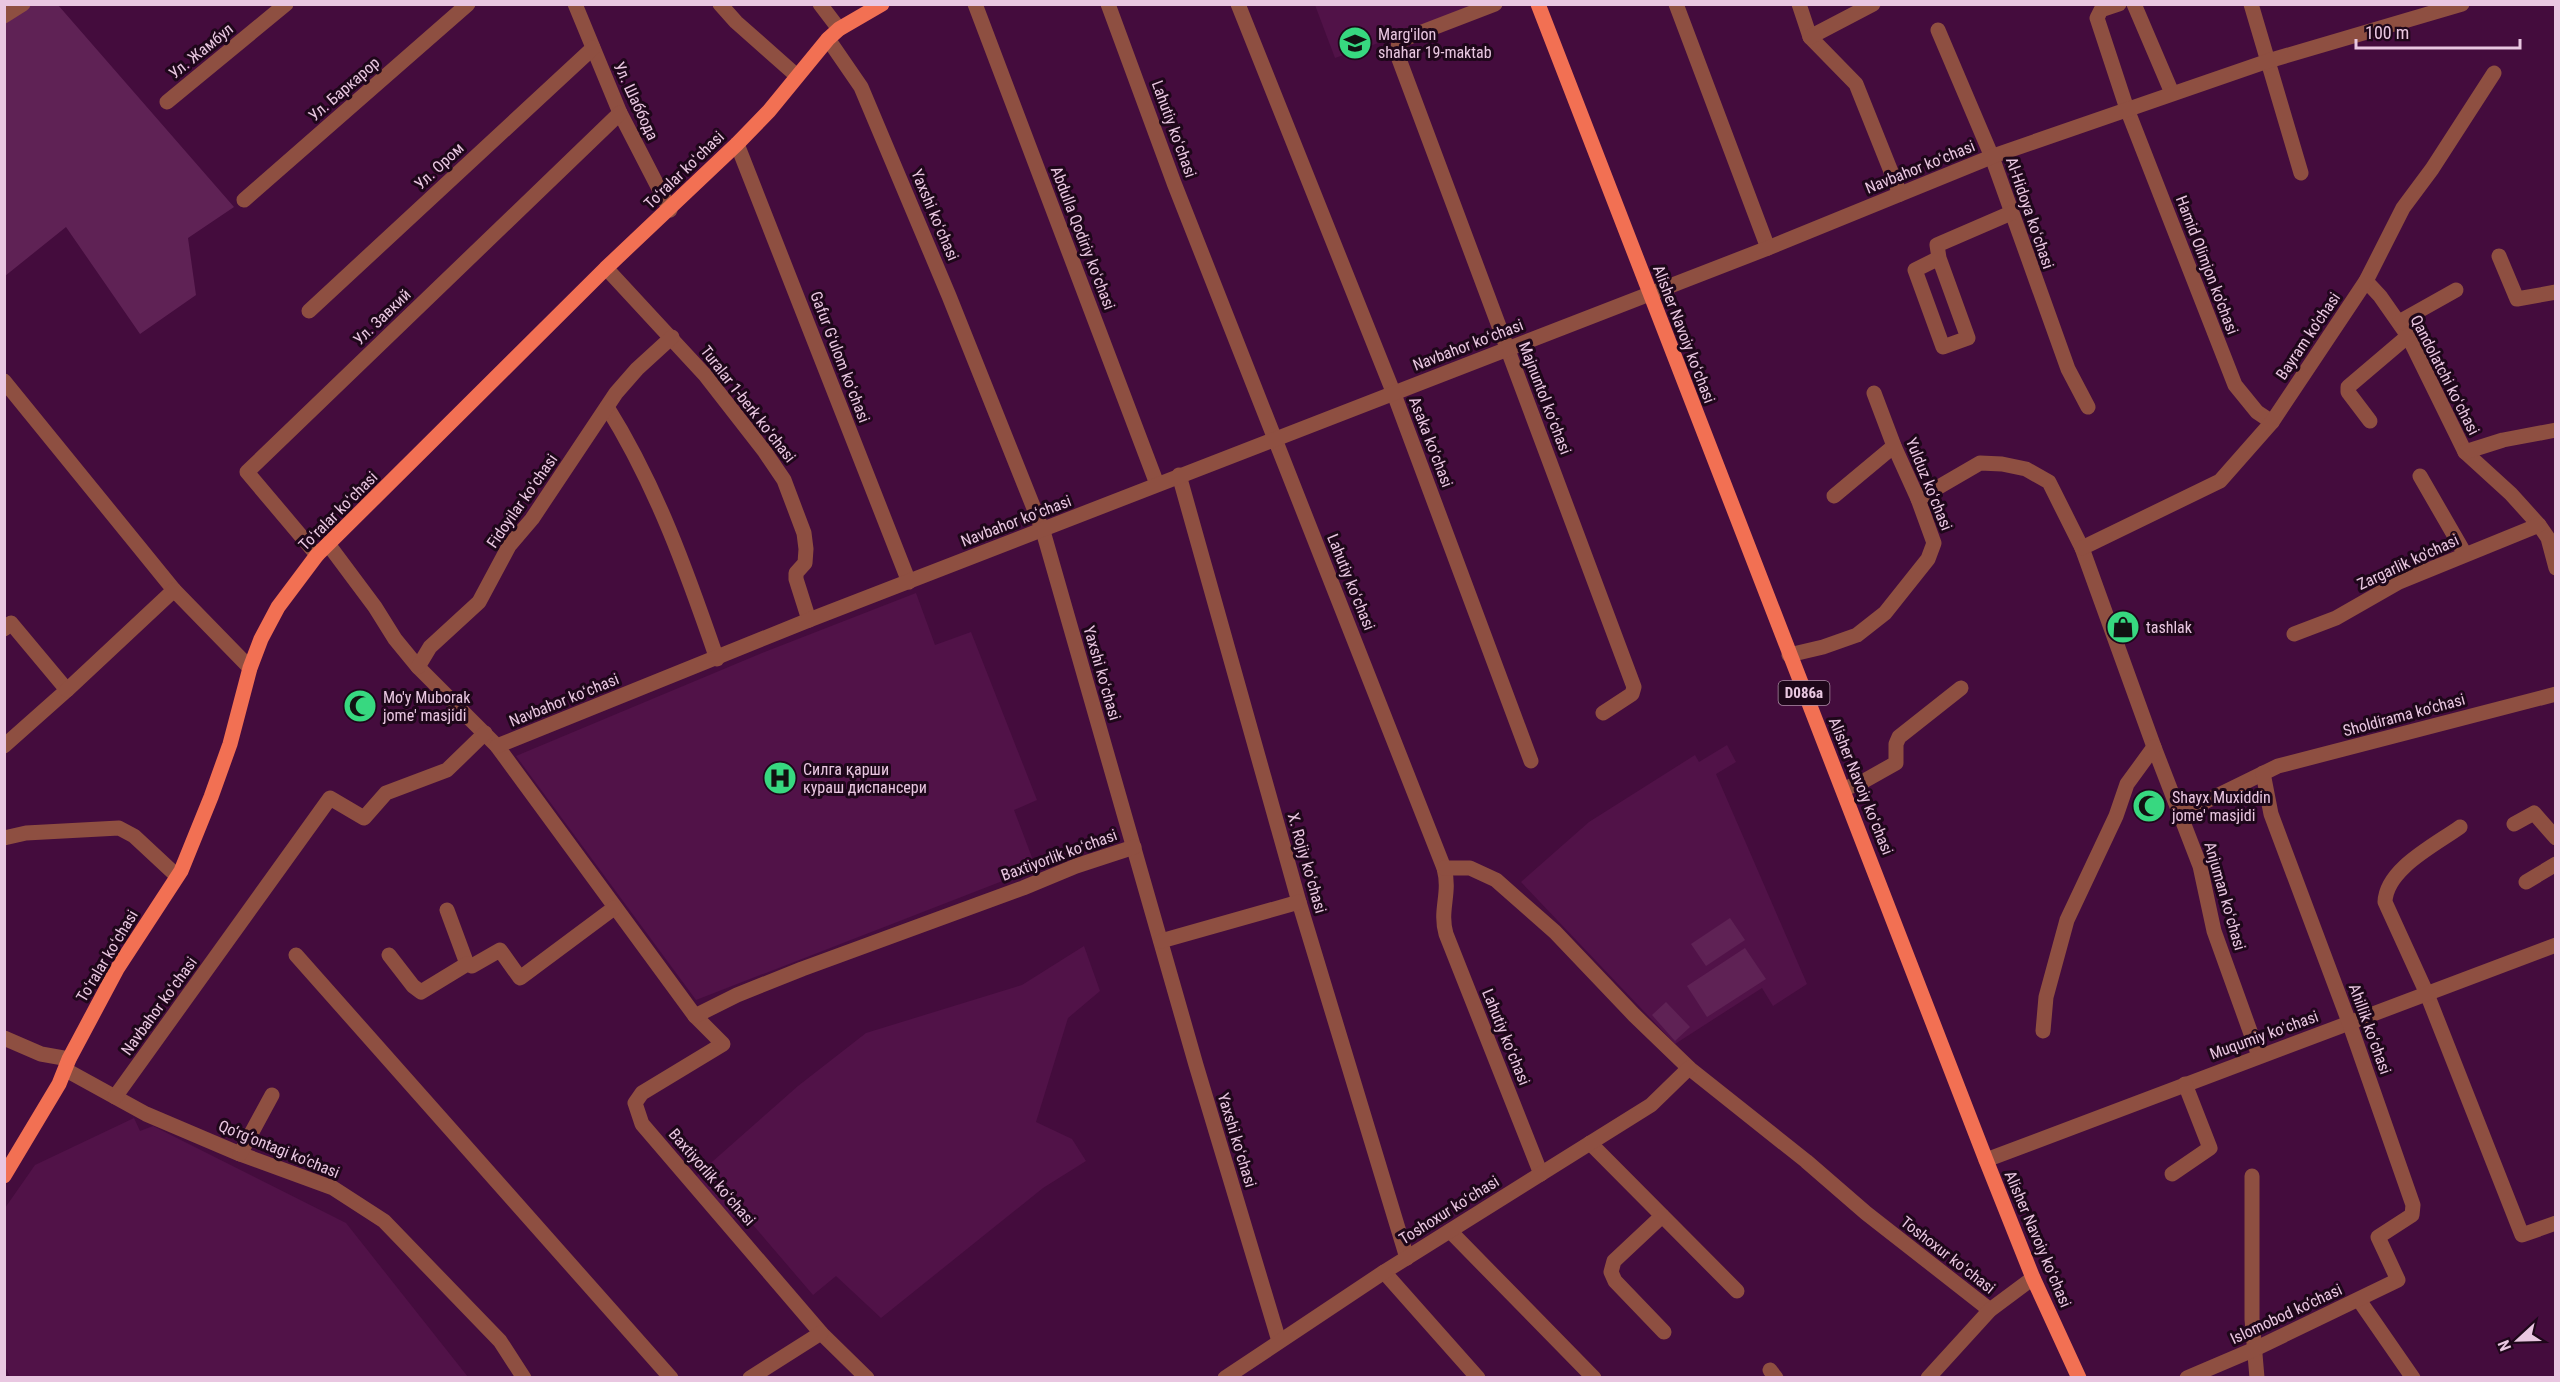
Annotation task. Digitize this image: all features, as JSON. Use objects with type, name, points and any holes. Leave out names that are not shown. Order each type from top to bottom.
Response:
[{"type":"main road","name":"Toʻralar koʻchasi","points":[[4,1176],[29,1138],[117,969],[177,876],[215,787],[230,744],[250,668],[278,607],[322,550],[606,268],[670,210],[737,144],[769,111],[833,34],[882,4]]},
{"type":"main road","name":"Alisher Navoiy koʻchasi","points":[[1538,4],[1986,1160],[2033,1278],[2079,1377]]},
{"type":"street","points":[[4,16],[22,4]]},
{"type":"street","name":"Ул. Жамбул","points":[[167,102],[286,4]]},
{"type":"street","name":"Ул. Баркарор","points":[[244,200],[468,4]]},
{"type":"street","name":"Ул. Шаббода","points":[[575,4],[620,113],[670,210]]},
{"type":"street","points":[[720,4],[736,22],[797,76]]},
{"type":"street","name":"Yaxshi koʻchasi","points":[[820,4],[861,87],[949,296],[1043,531],[1279,1341]]},
{"type":"street","name":"Abdulla Qodiriy koʻchasi","points":[[975,4],[1157,484]]},
{"type":"street","name":"Lahutiy koʻchasi","points":[[1108,4],[1174,183],[1444,868],[1448,883],[1442,916],[1446,934],[1541,1174]]},
{"type":"street","name":"Asaka koʻchasi","points":[[1238,4],[1394,394],[1532,761]]},
{"type":"street","name":"Majnuntol koʻchasi","points":[[1495,4],[1404,39],[1398,46],[1403,70],[1634,687],[1632,694],[1603,713]]},
{"type":"street","points":[[1676,4],[1768,248]]},
{"type":"street","points":[[1798,4],[1810,38],[1856,84],[1900,194]]},
{"type":"street","points":[[1810,38],[1873,4]]},
{"type":"street","points":[[2134,4],[2172,93]]},
{"type":"street","points":[[2251,4],[2301,173]]},
{"type":"street","name":"Navbahor koʻchasi","points":[[497,746],[809,620],[1768,248],[1992,157],[2268,61],[2462,4]]},
{"type":"street","name":"Hamid Olimjon ko'chasi","points":[[2109,6],[2099,12],[2098,21],[2127,109],[2235,386],[2257,412],[2272,423]]},
{"type":"street","name":"Al-Hidoya koʻchasi","points":[[1938,30],[1992,157],[2068,369],[2088,407]]},
{"type":"street","name":"Ул. Ором","points":[[309,311],[593,48]]},
{"type":"street","name":"Bayram ko'chasi","points":[[2082,548],[2220,481],[2272,423],[2366,281],[2403,208],[2432,169],[2494,73]]},
{"type":"street","name":"Ул. Завкий","points":[[322,550],[247,472],[620,113]]},
{"type":"street","name":"Gafur Gʻulom koʻchasi","points":[[737,144],[909,582]]},
{"type":"street","points":[[1939,258],[1915,270],[1943,347],[1968,339],[1939,258],[1937,245],[2011,213]]},
{"type":"street","points":[[2499,256],[2517,299],[2556,291]]},
{"type":"street","name":"Turalar 1-berk koʻchasi","points":[[606,268],[672,337],[745,426],[784,480],[804,533],[805,563],[796,573],[796,579],[809,620]]},
{"type":"street","name":"Qandolatchi koʻchasi","points":[[2366,281],[2408,336],[2465,452],[2511,494],[2547,533],[2556,568]]},
{"type":"street","points":[[2399,322],[2456,290]]},
{"type":"street","points":[[2370,421],[2348,392],[2348,387],[2408,336]]},
{"type":"street","name":"Fidoyilar koʻchasi","points":[[418,667],[430,647],[479,602],[509,546],[532,519],[607,407],[637,369],[672,337]]},
{"type":"street","points":[[4,381],[174,590],[250,668]]},
{"type":"street","name":"Yulduz koʻchasi","points":[[1789,655],[1823,647],[1857,635],[1885,614],[1928,559],[1934,543],[1874,393]]},
{"type":"street","points":[[607,407],[624,434],[664,514],[717,659]]},
{"type":"street","points":[[2465,452],[2503,440],[2556,430]]},
{"type":"street","points":[[1834,496],[1894,446]]},
{"type":"street","name":"Anjuman koʻchasi","points":[[1918,499],[1980,463],[2002,464],[2026,469],[2049,482],[2082,548],[2200,866],[2214,931],[2259,1056]]},
{"type":"street","name":"X. Rojiy koʻchasi","points":[[1179,475],[1299,902],[1407,1258]]},
{"type":"street","points":[[2420,476],[2465,554]]},
{"type":"street","name":"Zargarlik ko'chasi","points":[[2294,634],[2336,618],[2400,582],[2465,554],[2547,533]]},
{"type":"street","points":[[322,550],[369,599],[395,639],[418,667],[497,746]]},
{"type":"street","points":[[4,746],[68,690],[174,590]]},
{"type":"street","points":[[4,629],[11,623],[68,690]]},
{"type":"street","points":[[1844,789],[1896,763],[1896,744],[1899,737],[1961,688]]},
{"type":"street","name":"Sholdirama ko‘chasi","points":[[2180,814],[2263,773],[2290,763],[2556,694]]},
{"type":"street","name":"Navbahor koʻchasi","points":[[115,1097],[330,798],[364,818],[386,793],[447,770],[485,733]]},
{"type":"street","name":"Baxtiyorlik koʻchasi","points":[[497,746],[695,1016],[723,1044],[642,1092],[635,1103],[642,1124],[821,1333],[867,1377]]},
{"type":"street","points":[[2043,1031],[2046,997],[2067,920],[2116,816],[2127,784],[2154,747]]},
{"type":"street","name":"Ahillik koʻchasi","points":[[2263,773],[2271,814],[2349,1022],[2413,1205],[2412,1215],[2378,1237],[2398,1280]]},
{"type":"street","points":[[2514,824],[2534,813],[2556,838]]},
{"type":"street","points":[[2460,827],[2398,872],[2385,890],[2385,902],[2427,994],[2522,1235],[2556,1222]]},
{"type":"street","points":[[4,838],[26,833],[119,828],[134,836],[177,876]]},
{"type":"street","name":"Baxtiyorlik koʻchasi","points":[[695,1016],[737,995],[813,965],[1023,888],[1076,866],[1134,847]]},
{"type":"street","points":[[2526,882],[2556,864]]},
{"type":"street","name":"Toshoxur koʻchasi","points":[[1444,868],[1470,868],[1496,880],[1555,932],[1634,1015],[1689,1068],[1806,1161],[1866,1213],[1990,1310]]},
{"type":"street","points":[[1161,941],[1299,902]]},
{"type":"street","points":[[389,955],[413,986],[421,992],[467,964],[471,966],[500,950],[520,978],[614,908]]},
{"type":"street","points":[[447,910],[467,964]]},
{"type":"street","name":"Muqumiy koʻchasi","points":[[1986,1160],[2556,945]]},
{"type":"street","points":[[296,955],[671,1377]]},
{"type":"street","name":"Qo‘rg‘ontagi ko‘chasi","points":[[4,1038],[68,1064],[115,1097],[146,1114],[240,1154],[333,1188],[384,1221],[500,1341],[524,1377]]},
{"type":"street","name":"Toshoxur koʻchasi","points":[[1225,1377],[1384,1272],[1651,1105],[1689,1068]]},
{"type":"street","points":[[2172,1174],[2210,1148],[2185,1084]]},
{"type":"street","points":[[240,1154],[272,1095]]},
{"type":"street","points":[[1590,1143],[1737,1291]]},
{"type":"street","points":[[2252,1176],[2252,1319],[2257,1377]]},
{"type":"street","points":[[1662,1216],[1614,1261],[1611,1272],[1615,1281],[1664,1332]]},
{"type":"street","points":[[1450,1231],[1594,1377]]},
{"type":"street","points":[[1384,1272],[1478,1377]]},
{"type":"street","points":[[1928,1377],[1990,1310],[2033,1278]]},
{"type":"street","name":"Islomobod ko‘chasi","points":[[2187,1377],[2255,1349],[2398,1280]]},
{"type":"street","points":[[2360,1300],[2413,1377]]},
{"type":"street","points":[[750,1377],[821,1333]]},
{"type":"shaded area","points":[[21,5],[58,5],[234,207],[188,238],[196,295],[140,334],[66,227],[5,276],[4,19]]},
{"type":"shaded area","name":"Marg'ilon shahar 19-maktab","points":[[1315,5],[1488,5],[1335,58]]},
{"type":"shaded area","name":"Силга қарши кураш диспансери","points":[[916,593],[935,645],[971,632],[1037,800],[1014,810],[1036,868],[696,1000],[516,756],[762,653]]},
{"type":"shaded area","points":[[1727,745],[1736,762],[1716,774],[1807,984],[1773,1006],[1762,988],[1675,1044],[1521,882],[1589,822],[1695,755],[1699,762]]},
{"type":"shaded area","points":[[1730,918],[1745,940],[1706,966],[1691,944]]},
{"type":"shaded area","points":[[1084,946],[1100,991],[1068,1018],[1036,1122],[1072,1139],[1086,1161],[1043,1188],[881,1318],[836,1276],[813,1295],[741,1211],[731,1220],[695,1177],[798,1086],[866,1033],[1022,985]]},
{"type":"shaded area","points":[[1745,948],[1766,979],[1707,1017],[1687,986]]},
{"type":"shaded area","points":[[1666,1002],[1690,1027],[1675,1041],[1652,1015]]},
{"type":"shaded area","points":[[134,1118],[140,1131],[153,1126],[346,1223],[468,1377],[10,1377],[4,1364],[5,1208],[35,1165]]},
{"type":"place","name":"Marg'ilon shahar 19-maktab","points":[[1355,43]]},
{"type":"place","name":"tashlak","points":[[2123,627]]},
{"type":"place","name":"Mo'y Muborak jome' masjidi","points":[[360,706]]},
{"type":"place","name":"Силга қарши кураш диспансери","points":[[780,778]]},
{"type":"place","name":"Shayx Muxiddin jome' masjidi","points":[[2149,806]]}]
